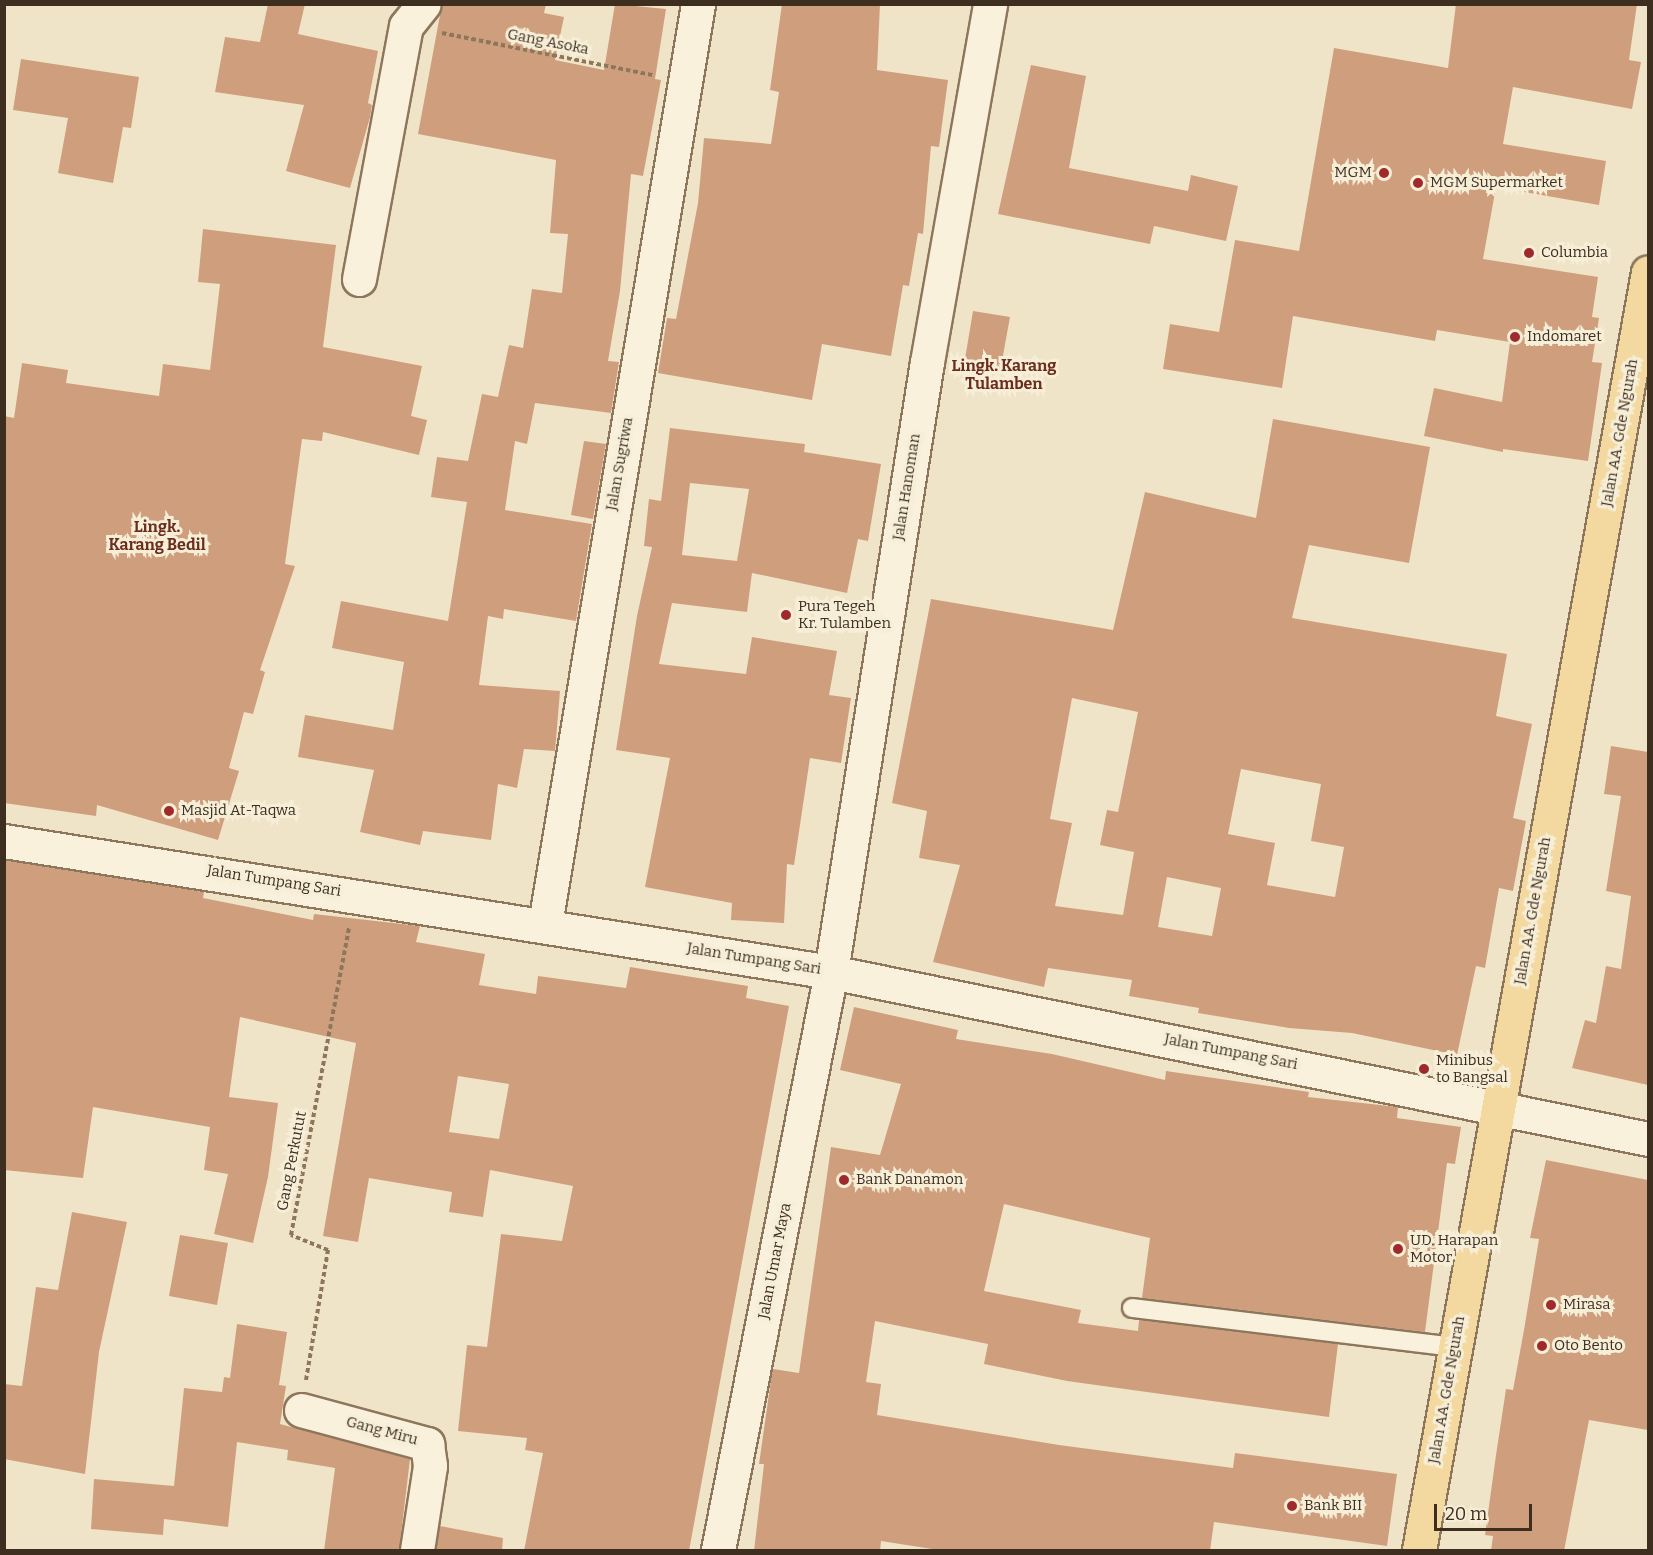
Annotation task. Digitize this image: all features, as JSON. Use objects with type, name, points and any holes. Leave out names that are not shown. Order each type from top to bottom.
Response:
[{"type":"main road","name":"Jalan AA. Gde Ngurah","points":[[1419,1551],[1648,272]]},
{"type":"street","name":"Jalan Sugriwa","points":[[545,924],[698,4]]},
{"type":"street","name":"Jalan Hanoman","points":[[831,972],[925,374],[990,4]]},
{"type":"street","points":[[359,279],[415,15]]},
{"type":"street","name":"Jalan Tumpang Sari","points":[[4,841],[545,924],[831,972],[1648,1138]]},
{"type":"street","name":"Jalan Umar Maya","points":[[718,1551],[831,972]]},
{"type":"street","name":"Gang Miru","points":[[301,1410],[427,1444],[430,1466],[417,1551]]},
{"type":"lane","points":[[1131,1308],[1454,1347]]},
{"type":"path","name":"Gang Asoka","points":[[415,15],[686,81]]},
{"type":"path","name":"Gang Perkutut","points":[[301,1410],[328,1250],[291,1235],[355,894]]},
{"type":"building","points":[[268,4],[305,4],[298,34],[378,51],[368,103],[372,105],[370,117],[350,188],[286,171],[304,105],[215,92],[225,37],[260,42]]},
{"type":"building","points":[[442,4],[546,4],[544,13],[564,17],[555,60],[604,70],[615,4],[666,9],[655,79],[661,80],[643,176],[631,174],[620,291],[608,361],[619,362],[611,413],[535,403],[527,444],[515,441],[505,510],[592,524],[576,621],[504,609],[503,619],[488,616],[479,685],[560,691],[555,751],[524,749],[517,788],[498,784],[491,840],[423,831],[420,845],[360,832],[374,770],[298,757],[305,715],[393,730],[404,662],[332,648],[341,601],[448,621],[467,502],[431,497],[437,457],[468,461],[482,394],[498,397],[509,345],[523,348],[532,289],[562,293],[568,234],[550,233],[556,160],[418,134]]},
{"type":"building","points":[[782,4],[880,4],[877,70],[948,80],[939,147],[931,146],[923,234],[918,233],[909,286],[903,285],[891,356],[822,344],[812,400],[658,373],[667,318],[676,319],[698,203],[704,138],[771,144],[779,92],[770,90]]},
{"type":"building","points":[[1456,4],[1637,4],[1629,60],[1641,62],[1632,109],[1513,87],[1503,144],[1606,161],[1599,205],[1496,187],[1483,259],[1598,277],[1592,317],[1599,318],[1592,362],[1602,363],[1588,461],[1503,449],[1503,452],[1424,436],[1434,388],[1502,402],[1510,342],[1437,330],[1435,341],[1293,316],[1282,388],[1163,369],[1170,324],[1219,332],[1235,240],[1299,251],[1334,48],[1448,68]]},
{"type":"building","points":[[21,59],[139,77],[131,128],[123,127],[113,183],[58,173],[68,118],[13,110]]},
{"type":"building","points":[[1031,65],[1086,76],[1069,168],[1188,191],[1191,175],[1238,186],[1226,241],[1154,226],[1150,244],[998,214]]},
{"type":"building","points":[[203,229],[336,245],[323,347],[422,366],[411,416],[427,420],[419,455],[323,432],[322,441],[302,439],[285,564],[295,566],[260,670],[265,672],[253,714],[244,712],[229,768],[239,771],[218,840],[97,805],[96,816],[4,803],[4,416],[14,418],[22,363],[68,370],[66,383],[159,396],[163,364],[210,370],[220,284],[198,282]]},
{"type":"building","points":[[973,311],[1010,317],[1000,372],[964,365]]},
{"type":"building","points":[[1273,419],[1430,447],[1409,563],[1309,545],[1292,618],[1507,654],[1496,716],[1532,724],[1513,818],[1526,821],[1513,891],[1499,888],[1485,968],[1476,966],[1457,1055],[1352,1033],[1289,1028],[1198,1013],[1199,1008],[1129,996],[1132,980],[1048,968],[1044,987],[933,962],[960,865],[919,858],[927,811],[892,803],[931,599],[1113,630],[1145,492],[1256,518]],"holes":[[[1072,698],[1138,712],[1118,812],[1107,810],[1100,845],[1134,852],[1123,915],[1055,906],[1072,823],[1050,819]],[[1241,769],[1321,784],[1311,841],[1344,847],[1335,897],[1267,885],[1275,843],[1228,834]],[[1167,877],[1221,888],[1212,936],[1158,927]]]},
{"type":"building","points":[[670,428],[805,444],[804,452],[881,464],[868,541],[858,539],[847,593],[752,573],[747,612],[672,603],[659,664],[746,674],[752,637],[837,651],[829,695],[851,698],[841,763],[810,758],[794,865],[787,864],[784,923],[731,920],[732,903],[645,887],[670,758],[616,750],[637,616],[652,547],[644,546],[649,499],[661,501]],"holes":[[[690,483],[749,489],[737,561],[682,555]]]},
{"type":"building","points":[[584,441],[606,444],[593,519],[571,515]]},
{"type":"building","points":[[1611,746],[1648,752],[1648,1085],[1572,1068],[1585,1020],[1596,1023],[1606,966],[1621,969],[1631,896],[1606,891],[1621,796],[1604,794]]},
{"type":"building","points":[[4,860],[204,892],[203,898],[313,920],[314,914],[420,926],[416,942],[485,954],[479,985],[536,994],[538,976],[626,988],[630,967],[748,986],[746,998],[789,1006],[689,1551],[524,1551],[543,1453],[525,1450],[527,1438],[458,1431],[467,1345],[487,1347],[501,1234],[562,1241],[573,1186],[490,1170],[483,1217],[449,1212],[452,1192],[369,1178],[358,1242],[323,1236],[356,1043],[240,1017],[229,1097],[278,1103],[268,1177],[253,1243],[214,1234],[228,1174],[204,1170],[210,1127],[93,1107],[83,1178],[4,1170]],"holes":[[[458,1076],[509,1084],[499,1139],[449,1132]]]},
{"type":"building","points":[[854,1007],[958,1030],[956,1039],[1052,1054],[1165,1080],[1166,1071],[1309,1092],[1308,1097],[1398,1107],[1397,1118],[1461,1127],[1455,1164],[1447,1163],[1425,1332],[1142,1298],[1150,1238],[1004,1204],[984,1291],[1081,1310],[1078,1323],[1138,1331],[1139,1320],[1338,1344],[1329,1417],[1067,1381],[984,1364],[988,1344],[875,1321],[866,1382],[881,1384],[877,1415],[1059,1445],[1233,1468],[1235,1453],[1397,1474],[1387,1546],[1214,1522],[1210,1551],[945,1551],[881,1541],[880,1551],[754,1551],[764,1464],[759,1464],[772,1373],[773,1369],[799,1373],[831,1147],[880,1155],[901,1084],[840,1070]]},
{"type":"building","points":[[1546,1160],[1648,1180],[1648,1430],[1589,1420],[1564,1551],[1491,1551],[1493,1536],[1485,1535],[1496,1455],[1506,1389],[1513,1390],[1524,1330],[1539,1239],[1530,1238]]},
{"type":"building","points":[[72,1212],[127,1222],[99,1352],[85,1474],[4,1459],[4,1384],[22,1386],[36,1287],[58,1290]]},
{"type":"building","points":[[180,1235],[228,1243],[217,1305],[169,1296]]},
{"type":"building","points":[[237,1324],[287,1332],[279,1385],[286,1386],[280,1424],[410,1459],[399,1551],[324,1551],[335,1468],[287,1460],[288,1450],[237,1442],[228,1527],[164,1519],[163,1535],[91,1529],[94,1479],[174,1486],[184,1388],[222,1392],[224,1377],[230,1378]]},
{"type":"building","points":[[440,1526],[503,1538],[502,1551],[436,1551]]},
{"type":"place","name":"MGM","points":[[1384,173]]},
{"type":"place","name":"MGM Supermarket","points":[[1418,183]]},
{"type":"place","name":"Columbia","points":[[1529,253]]},
{"type":"place","name":"Indomaret","points":[[1515,337]]},
{"type":"place","name":"Pura Tegeh Kr. Tulamben","points":[[786,615]]},
{"type":"place","name":"Masjid At-Taqwa","points":[[169,811]]},
{"type":"place","name":"Minibus to Bangsal","points":[[1424,1069]]},
{"type":"place","name":"Bank Danamon","points":[[844,1180]]},
{"type":"place","name":"UD. Harapan Motor","points":[[1398,1249]]},
{"type":"place","name":"Mirasa","points":[[1551,1305]]},
{"type":"place","name":"Oto Bento","points":[[1542,1346]]},
{"type":"place","name":"Bank BII","points":[[1292,1506]]},
{"type":"district","name":"Lingk. Karang Tulamben","points":[[1004,375]]},
{"type":"district","name":"Lingk. Karang Bedil","points":[[157,536]]}]
